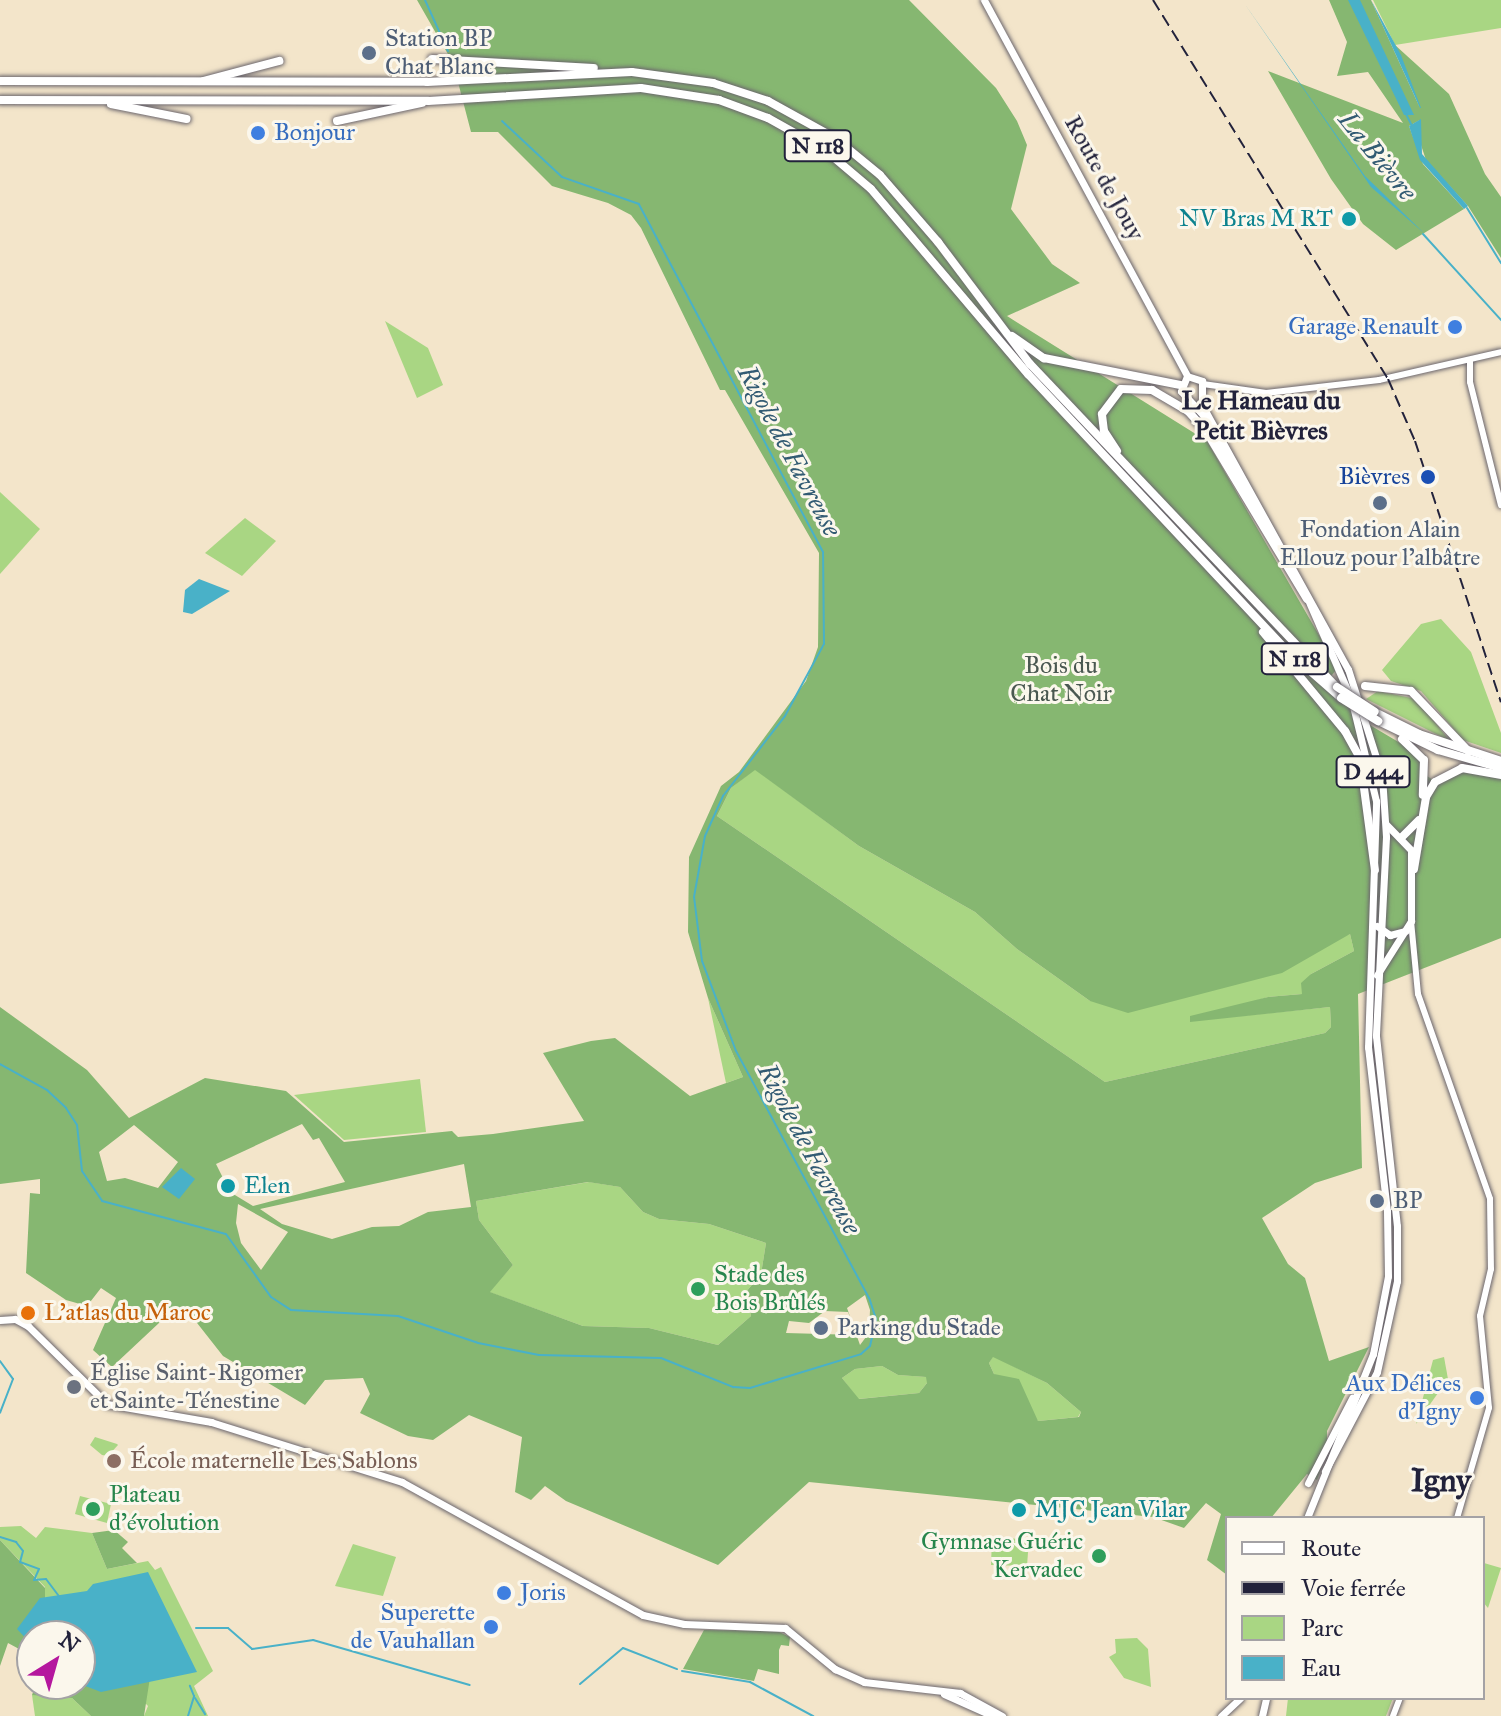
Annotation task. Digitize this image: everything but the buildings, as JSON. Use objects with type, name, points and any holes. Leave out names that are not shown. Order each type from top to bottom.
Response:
[{"type":"highway","points":[[432,59],[615,72]]},
{"type":"highway","points":[[202,82],[279,61]]},
{"type":"highway","name":"N 118","points":[[0,81],[427,82],[615,72],[669,75],[746,92],[835,138],[901,197],[1002,331],[1118,459],[1337,687],[1397,732],[1501,768]]},
{"type":"highway","name":"N 118","points":[[0,100],[428,101],[587,89],[675,91],[739,106],[810,140],[871,189],[1028,374],[1254,614],[1341,698],[1376,716],[1470,753],[1501,761]]},
{"type":"highway","points":[[103,101],[187,119]]},
{"type":"highway","points":[[337,121],[428,101]]},
{"type":"highway","points":[[1002,331],[1044,358],[1180,385]]},
{"type":"highway","points":[[1118,459],[1102,414],[1117,392],[1144,387],[1188,411],[1206,431],[1307,599]]},
{"type":"highway","points":[[1254,614],[1360,758],[1375,870]]},
{"type":"highway","points":[[1365,686],[1398,686],[1416,694],[1470,753]]},
{"type":"highway","points":[[1397,732],[1419,752],[1426,770],[1418,824],[1401,838]]},
{"type":"highway","points":[[1414,869],[1426,797],[1435,782],[1462,768],[1501,775]]},
{"type":"main road","name":"Route de Jouy","points":[[984,0],[1187,376]]},
{"type":"main road","points":[[1190,398],[1200,396],[1203,384],[1197,376],[1187,376],[1180,385],[1307,599]]},
{"type":"main road","name":"D 444","points":[[1200,396],[1348,669],[1377,753],[1386,822],[1376,977],[1379,1084],[1397,1226],[1397,1281],[1377,1372],[1325,1471]]},
{"type":"main road","name":"D 444","points":[[1307,599],[1333,655],[1370,759],[1377,818],[1368,1047],[1388,1227],[1387,1290],[1365,1376],[1308,1516]]},
{"type":"main road","points":[[1348,669],[1365,686]]},
{"type":"main road","points":[[1376,977],[1411,921],[1414,869],[1411,850],[1401,838],[1390,833],[1386,822]]},
{"type":"main road","points":[[1371,922],[1390,935],[1407,930]]},
{"type":"main road","points":[[0,1320],[10,1318],[42,1338],[107,1404],[211,1422],[402,1482],[643,1615],[684,1624],[788,1628],[850,1676],[879,1686],[960,1693],[1002,1716]]},
{"type":"main road","points":[[1308,1483],[1365,1376]]},
{"type":"main road","points":[[931,1691],[993,1716]]},
{"type":"main road","points":[[1221,1716],[1238,1700]]},
{"type":"street","points":[[1203,384],[1266,393],[1379,380],[1467,365],[1501,352]]},
{"type":"street","points":[[1467,365],[1501,505]]},
{"type":"street","points":[[1411,921],[1418,994],[1485,1181],[1491,1259],[1480,1316],[1490,1398],[1458,1516]]},
{"type":"green space","name":"Bois du Chat Noir","points":[[417,0],[909,0],[996,88],[1017,121],[1027,145],[1011,209],[1052,264],[1080,283],[1007,316],[1207,441],[1338,668],[1331,676],[1353,715],[1417,753],[1424,774],[1436,782],[1461,770],[1501,778],[1501,938],[1358,994],[1362,1168],[1315,1183],[1262,1218],[1288,1264],[1305,1278],[1329,1361],[1369,1347],[1327,1431],[1327,1453],[1317,1480],[1307,1474],[1273,1516],[1225,1516],[1225,1574],[1207,1560],[1221,1514],[1206,1503],[1184,1528],[1153,1517],[809,1482],[718,1565],[566,1501],[545,1486],[531,1500],[515,1492],[522,1437],[469,1415],[433,1440],[408,1436],[360,1413],[370,1394],[363,1378],[325,1380],[305,1405],[223,1356],[190,1314],[175,1308],[112,1367],[93,1350],[116,1298],[101,1288],[87,1306],[66,1300],[26,1273],[30,1193],[40,1194],[40,1179],[0,1184],[0,1007],[87,1070],[129,1118],[205,1078],[286,1091],[344,1142],[452,1131],[458,1137],[493,1134],[584,1121],[543,1053],[591,1041],[615,1038],[690,1096],[743,1077],[708,998],[688,932],[689,857],[721,786],[739,772],[806,681],[818,647],[819,553],[725,390],[720,390],[641,228],[631,215],[608,203],[552,186],[498,132],[471,132],[453,63]],"holes":[[[755,770],[859,846],[975,912],[1017,949],[1090,1001],[1128,1013],[1282,973],[1350,934],[1354,951],[1311,974],[1301,983],[1302,994],[1268,997],[1190,1016],[1190,1022],[1330,1007],[1331,1027],[1325,1033],[1105,1082],[717,816],[731,788]],[[302,1124],[313,1140],[319,1138],[345,1182],[253,1206],[230,1192],[216,1164]],[[134,1125],[178,1162],[158,1188],[125,1178],[107,1181],[99,1152]],[[464,1164],[471,1207],[428,1212],[399,1226],[372,1227],[332,1239],[282,1224],[260,1209]],[[588,1182],[620,1187],[643,1212],[659,1219],[709,1224],[766,1243],[761,1274],[746,1292],[751,1316],[718,1345],[649,1328],[583,1326],[490,1292],[513,1265],[479,1220],[476,1201]],[[238,1204],[288,1232],[261,1270],[241,1243],[236,1223]],[[865,1295],[870,1310],[869,1333],[860,1345],[856,1335],[786,1333],[789,1321],[809,1323],[825,1311],[848,1312],[852,1322],[847,1308]],[[993,1357],[1047,1383],[1081,1412],[1079,1417],[1038,1421],[1019,1379],[994,1374],[989,1363]],[[882,1366],[898,1375],[926,1377],[927,1383],[919,1393],[859,1399],[842,1378],[855,1369]]]},
{"type":"green space","points":[[1329,0],[1371,0],[1420,108],[1395,45],[1449,94],[1485,174],[1501,197],[1501,258],[1468,206],[1426,160],[1418,136],[1420,120],[1409,126],[1423,164],[1464,209],[1396,250],[1363,224],[1331,179],[1268,71],[1403,123],[1368,72],[1337,76],[1347,42]]},
{"type":"green space","points":[[1373,0],[1501,0],[1501,28],[1395,45]]},
{"type":"green space","points":[[385,321],[428,348],[443,385],[417,398]]},
{"type":"green space","points":[[0,492],[40,529],[0,574]]},
{"type":"green space","points":[[245,518],[276,541],[242,576],[205,553]]},
{"type":"green space","points":[[1441,619],[1471,652],[1501,733],[1501,753],[1463,740],[1421,691],[1391,681],[1382,670],[1421,624]]},
{"type":"green space","points":[[1378,691],[1416,699],[1450,741],[1366,699]]},
{"type":"green space","points":[[755,769],[859,846],[975,912],[1017,949],[1090,1001],[1350,934],[1354,951],[1311,974],[1302,994],[1268,997],[1190,1021],[1330,1007],[1331,1027],[1325,1033],[1105,1082],[717,816],[731,788]]},
{"type":"green space","points":[[708,998],[743,1077],[726,1083]]},
{"type":"green space","points":[[420,1079],[426,1132],[344,1140],[294,1095]]},
{"type":"green space","points":[[589,1182],[620,1187],[643,1212],[659,1219],[709,1224],[766,1243],[761,1274],[746,1292],[751,1316],[718,1345],[649,1328],[583,1326],[489,1292],[513,1265],[479,1220],[476,1201]]},
{"type":"green space","points":[[993,1356],[1047,1383],[1081,1412],[1078,1417],[1038,1421],[994,1374],[989,1363]]},
{"type":"green space","points":[[1444,1357],[1448,1379],[1416,1424],[1433,1360]]},
{"type":"green space","points":[[882,1366],[898,1375],[927,1377],[927,1383],[919,1393],[858,1399],[842,1378],[855,1369]]},
{"type":"green space","points":[[95,1437],[118,1445],[108,1456],[102,1455],[90,1445]]},
{"type":"green space","name":"Plateau d'évolution","points":[[80,1496],[111,1504],[107,1523],[75,1514]]},
{"type":"green space","points":[[21,1526],[36,1538],[45,1527],[92,1533],[107,1569],[148,1561],[155,1570],[161,1567],[213,1671],[194,1686],[208,1716],[144,1716],[148,1706],[96,1652],[96,1620],[52,1620],[42,1614],[45,1587],[0,1540],[0,1527]]},
{"type":"green space","points":[[114,1530],[128,1542],[122,1548],[137,1563],[107,1569],[92,1533]]},
{"type":"green space","points":[[992,1538],[1029,1539],[1027,1566],[991,1565]]},
{"type":"green space","points":[[0,1540],[45,1588],[45,1600],[38,1620],[16,1620],[16,1647],[8,1643],[0,1666]]},
{"type":"green space","points":[[353,1544],[396,1557],[383,1596],[335,1586]]},
{"type":"green space","points":[[1485,1563],[1501,1568],[1488,1608],[1485,1604]]},
{"type":"green space","points":[[704,1630],[777,1631],[790,1637],[789,1646],[781,1645],[779,1650],[779,1674],[758,1669],[754,1681],[683,1669]]},
{"type":"green space","points":[[1137,1638],[1148,1649],[1151,1687],[1124,1678],[1109,1657],[1116,1653],[1115,1639]]},
{"type":"green space","points":[[96,1649],[151,1671],[144,1716],[91,1716],[74,1700],[96,1700]]},
{"type":"green space","points":[[33,1700],[74,1700],[91,1716],[35,1716]]},
{"type":"green space","points":[[1288,1700],[1392,1700],[1386,1716],[1286,1716]]},
{"type":"water","points":[[1242,0],[1365,176],[1425,234],[1371,187]]},
{"type":"water","points":[[1348,0],[1360,0],[1414,115],[1404,115]]},
{"type":"water","points":[[1371,0],[1401,55],[1421,108],[1420,108]]},
{"type":"water","points":[[1421,119],[1422,154],[1468,206],[1464,209],[1420,160],[1409,126]]},
{"type":"water","points":[[199,579],[230,591],[192,614],[183,612],[185,590]]},
{"type":"water","points":[[181,1168],[195,1179],[179,1199],[162,1187]]},
{"type":"water","points":[[148,1572],[197,1672],[101,1692],[96,1690],[96,1620],[24,1620],[40,1598],[87,1591],[93,1584]]},
{"type":"waterway","name":"Rigole de Favreuse","points":[[425,0],[448,51]]},
{"type":"waterway","points":[[1406,114],[1412,126]]},
{"type":"waterway","name":"Rigole de Favreuse","points":[[0,1064],[47,1090],[66,1108],[77,1125],[82,1171],[102,1201],[226,1234],[271,1297],[291,1310],[398,1316],[478,1343],[539,1355],[661,1358],[733,1387],[750,1388],[861,1354],[870,1346],[876,1319],[869,1298],[736,1051],[702,961],[694,897],[705,836],[723,796],[785,716],[824,644],[823,552],[639,204],[562,177],[502,121]]},
{"type":"waterway","points":[[1467,208],[1501,263]]},
{"type":"waterway","name":"La Bièvre","points":[[1423,234],[1501,320]]},
{"type":"waterway","points":[[0,1361],[13,1379],[0,1413]]},
{"type":"waterway","points":[[0,1537],[16,1542],[23,1551],[20,1562],[39,1569],[34,1580],[46,1579],[59,1596]]},
{"type":"waterway","points":[[196,1628],[228,1628],[252,1649],[313,1640],[470,1685]]},
{"type":"waterway","points":[[580,1684],[623,1648],[677,1669]]},
{"type":"waterway","points":[[682,1671],[750,1682],[813,1716]]},
{"type":"waterway","points":[[188,1716],[194,1696],[190,1686]]},
{"type":"waterway","points":[[195,1698],[205,1714]]},
{"type":"railway","points":[[1153,0],[1388,379],[1415,441],[1501,702]]},
{"type":"place","name":"Station BP Chat Blanc","points":[[369,53]]},
{"type":"place","name":"Bonjour","points":[[258,133]]},
{"type":"place","name":"NV Bras M RT","points":[[1349,219]]},
{"type":"place","name":"Garage Renault","points":[[1455,327]]},
{"type":"place","name":"Bièvres","points":[[1428,477]]},
{"type":"place","name":"Fondation Alain Ellouz pour l’albâtre","points":[[1380,503]]},
{"type":"place","name":"Elen","points":[[228,1186]]},
{"type":"place","name":"BP","points":[[1377,1201]]},
{"type":"place","name":"Stade des Bois Brûlés","points":[[698,1289]]},
{"type":"place","name":"L'atlas du Maroc","points":[[28,1313]]},
{"type":"place","name":"Parking du Stade","points":[[821,1328]]},
{"type":"place","name":"Église Saint-Rigomer et Sainte-Ténestine","points":[[74,1387]]},
{"type":"place","name":"Aux Délices d’Igny","points":[[1477,1398]]},
{"type":"place","name":"École maternelle Les Sablons","points":[[114,1461]]},
{"type":"place","name":"Plateau d'évolution","points":[[93,1509]]},
{"type":"place","name":"MJC Jean Vilar","points":[[1019,1510]]},
{"type":"place","name":"Gymnase Guéric Kervadec","points":[[1099,1556]]},
{"type":"place","name":"Joris","points":[[504,1593]]},
{"type":"place","name":"Superette de Vauhallan","points":[[491,1627]]},
{"type":"district","name":"Le Hameau du Petit Bièvres","points":[[1261,416]]},
{"type":"district","name":"Igny","points":[[1441,1481]]}]
